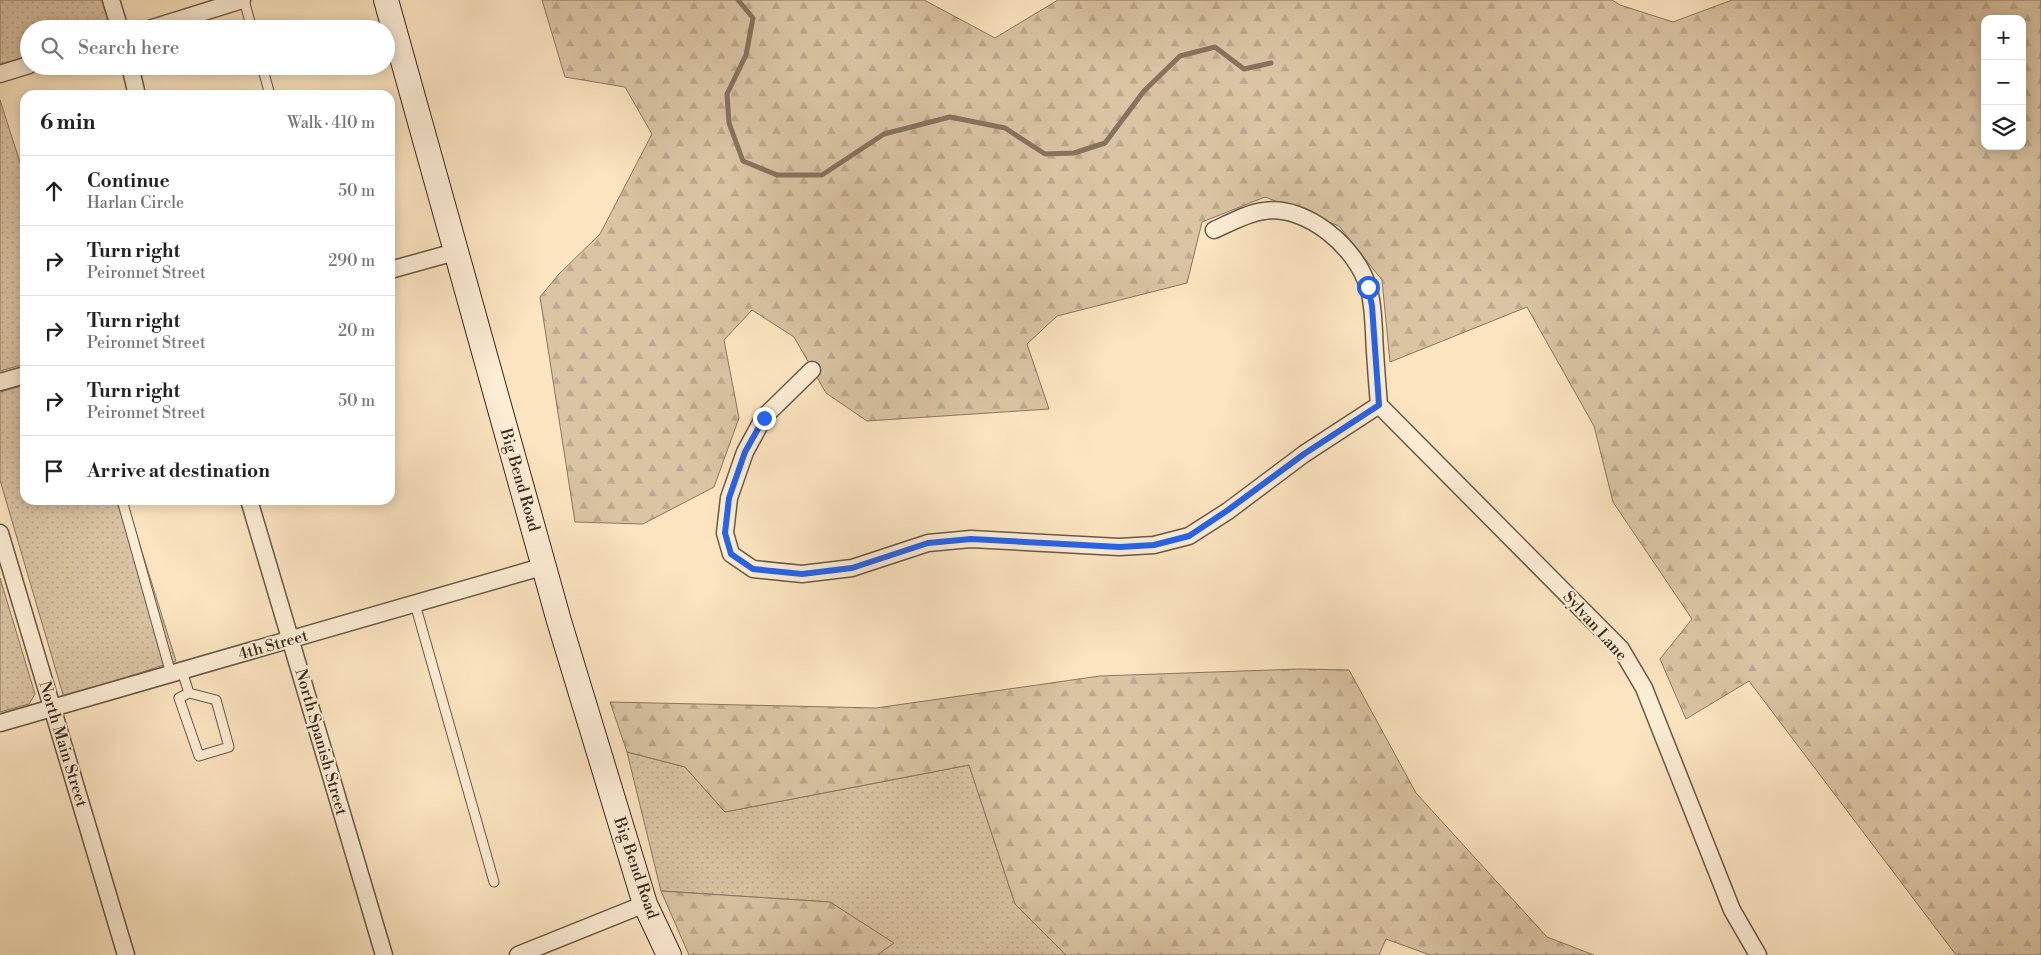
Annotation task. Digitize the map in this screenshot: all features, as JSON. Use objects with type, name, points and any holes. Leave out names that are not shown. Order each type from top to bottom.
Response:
[{"type":"main road","name":"Big Bend Road","points":[[386,0],[391,20]]},
{"type":"main road","name":"Big Bend Road","points":[[395,33],[559,621],[645,904],[669,955]]},
{"type":"street","points":[[111,0],[117,20]]},
{"type":"street","points":[[178,20],[243,0]]},
{"type":"street","points":[[0,74],[20,68]]},
{"type":"street","points":[[132,75],[136,90]]},
{"type":"street","points":[[812,370],[764,418],[745,452],[729,498],[725,533],[731,554],[753,569],[802,574],[852,568],[928,543],[971,539],[1120,547],[1154,545],[1189,536],[1311,449],[1379,405],[1372,306],[1368,287],[1358,263],[1339,242],[1319,225],[1284,211],[1265,210],[1214,230]]},
{"type":"street","points":[[395,269],[455,252]]},
{"type":"street","points":[[0,382],[20,376]]},
{"type":"street","name":"Sylvan Lane","points":[[1379,405],[1621,649],[1644,688],[1732,910],[1758,955]]},
{"type":"street","name":"North Spanish Street","points":[[250,505],[384,955]]},
{"type":"street","name":"North Main Street","points":[[0,533],[126,955]]},
{"type":"street","name":"4th Street","points":[[0,723],[545,566]]},
{"type":"street","points":[[518,955],[645,904]]},
{"type":"lane","points":[[243,0],[249,20]]},
{"type":"lane","points":[[264,75],[269,90]]},
{"type":"lane","points":[[124,505],[176,673],[189,693],[216,700],[229,747],[198,756],[179,698],[189,693]]},
{"type":"lane","points":[[415,604],[494,882]]},
{"type":"green space","points":[[0,0],[102,0],[108,20],[20,20],[20,58],[0,64]]},
{"type":"green space","points":[[542,0],[924,0],[995,38],[1058,0],[1612,0],[1620,5],[1673,22],[1732,0],[2041,0],[2041,955],[1956,955],[1749,681],[1686,719],[1660,659],[1692,619],[1613,502],[1594,426],[1527,307],[1390,362],[1382,280],[1339,226],[1265,197],[1202,222],[1187,283],[1057,316],[1027,344],[1049,409],[867,421],[826,393],[794,337],[752,310],[724,340],[739,418],[714,487],[643,524],[575,522],[540,297],[559,274],[600,234],[652,134],[625,87],[565,77]]},
{"type":"green space","points":[[0,100],[20,162],[20,365],[0,371]]},
{"type":"green space","points":[[20,386],[20,505],[128,505],[176,661],[64,698],[0,480],[0,392]]},
{"type":"green space","points":[[0,578],[35,694],[29,704],[0,712]]},
{"type":"green space","points":[[1300,669],[1349,670],[1416,793],[1547,937],[1594,955],[1430,955],[1386,939],[1379,955],[1066,955],[1015,904],[969,765],[725,812],[685,767],[627,752],[610,702],[876,708],[1100,676]]},
{"type":"green space","points":[[627,752],[685,767],[725,812],[969,765],[1015,904],[1066,955],[877,955],[893,943],[830,902],[661,891]]},
{"type":"green space","points":[[661,891],[830,902],[894,943],[877,955],[689,955]]},
{"type":"waterway","points":[[738,0],[753,18],[746,55],[727,94],[729,123],[743,161],[777,175],[822,175],[884,134],[950,117],[1005,128],[1045,154],[1074,153],[1105,143],[1144,91],[1180,56],[1215,47],[1244,69],[1271,63]]},
{"type":"route","points":[[764,418],[745,452],[729,498],[725,533],[731,554],[753,569],[802,574],[852,568],[928,543],[971,539],[1120,547],[1154,545],[1189,536],[1304,454],[1379,405],[1372,306],[1368,287]]}]
